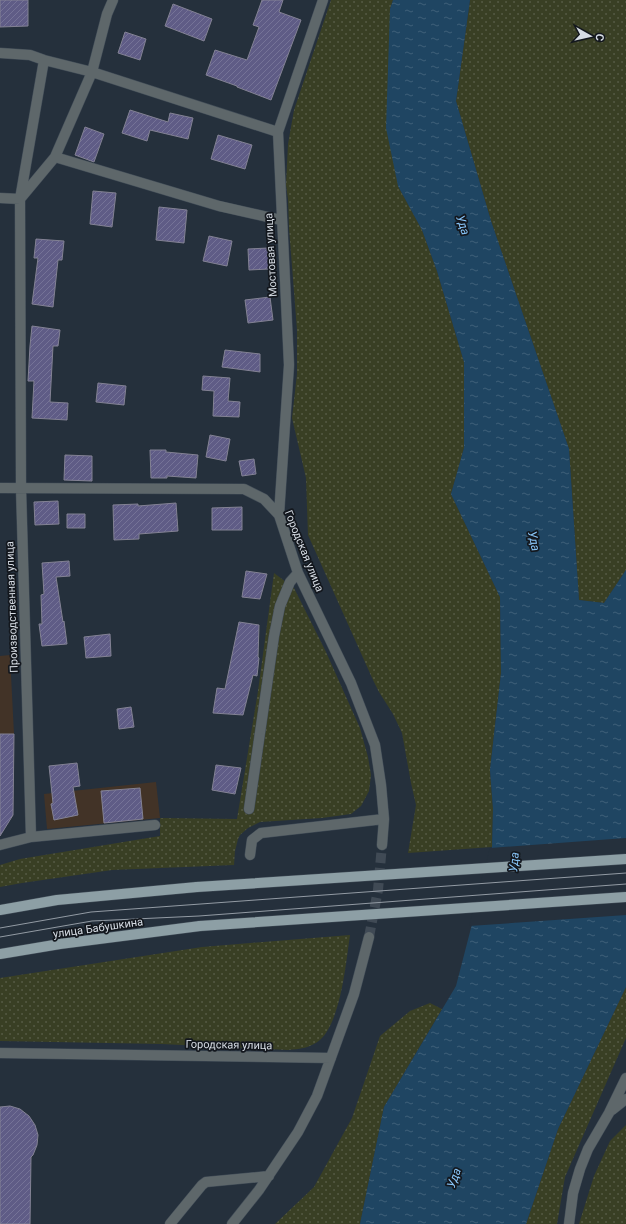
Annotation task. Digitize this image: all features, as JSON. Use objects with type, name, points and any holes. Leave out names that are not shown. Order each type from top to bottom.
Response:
[{"type":"main road","points":[[0,910],[56,900],[197,886],[626,859]]},
{"type":"main road","name":"улица Бабушкина","points":[[0,954],[68,943],[200,926],[626,896]]},
{"type":"street","points":[[105,0],[107,14]]},
{"type":"street","points":[[0,198],[20,199],[55,157],[92,72],[107,14],[113,0]]},
{"type":"street","name":"Мостовая улица","points":[[279,515],[288,365],[278,132],[323,0]]},
{"type":"street","points":[[0,53],[30,55],[92,72],[278,132]]},
{"type":"street","name":"Производственная улица","points":[[31,837],[21,488],[20,199],[44,60]]},
{"type":"street","points":[[55,157],[219,206],[281,220]]},
{"type":"street","name":"Городская улица","points":[[0,488],[244,489],[264,499],[279,515],[298,573],[351,683],[375,745],[384,819],[382,845]]},
{"type":"street","points":[[249,809],[274,636],[280,606],[290,582],[298,573]]},
{"type":"street","points":[[250,855],[252,840],[261,833],[384,819]]},
{"type":"street","points":[[0,845],[31,837],[155,825]]},
{"type":"street","points":[[232,1224],[259,1190],[298,1132],[316,1096],[354,994],[369,937]]},
{"type":"street","name":"Городская улица","points":[[0,1053],[331,1058]]},
{"type":"street","points":[[609,1112],[626,1074]]},
{"type":"street","points":[[569,1224],[573,1194],[580,1169],[588,1149],[626,1078]]},
{"type":"street","points":[[609,1112],[626,1099]]},
{"type":"street","points":[[170,1224],[206,1182],[269,1176]]},
{"type":"shaded area","points":[[10,655],[14,734],[13,815],[0,833],[0,656]]},
{"type":"shaded area","points":[[156,782],[160,818],[47,829],[44,794]]},
{"type":"green space","points":[[331,0],[393,0],[390,9],[398,186],[422,230],[437,271],[464,362],[464,448],[451,494],[500,597],[501,673],[490,770],[493,809],[492,847],[408,853],[416,805],[402,733],[393,714],[373,680],[308,535],[306,478],[292,418],[297,374],[297,330],[286,185],[288,144],[294,110]]},
{"type":"green space","points":[[470,0],[626,0],[626,570],[604,603],[579,600],[569,449],[491,221],[456,101]]},
{"type":"green space","points":[[274,573],[294,588],[326,652],[360,728],[371,775],[369,791],[361,806],[351,814],[322,818],[260,822],[248,828],[240,835],[235,851],[234,865],[112,870],[0,887],[0,865],[20,859],[160,836],[160,818],[237,819],[258,691]]},
{"type":"green space","points":[[350,935],[338,1006],[333,1019],[327,1031],[320,1040],[305,1048],[288,1050],[161,1044],[0,1041],[0,978],[202,947]]},
{"type":"green space","points":[[626,987],[626,1038],[565,1177],[557,1224],[526,1224],[558,1129]]},
{"type":"green space","points":[[430,1003],[442,1009],[384,1107],[360,1224],[275,1224],[314,1187],[352,1118],[380,1036],[410,1011]]},
{"type":"green space","points":[[626,1125],[626,1224],[579,1224],[594,1176],[610,1141]]},
{"type":"water","name":"Уда","points":[[393,0],[470,0],[456,101],[491,221],[569,449],[579,600],[604,603],[626,570],[626,987],[558,1129],[526,1224],[360,1224],[384,1107],[456,986],[492,847],[493,809],[490,770],[501,673],[500,597],[451,494],[464,448],[464,362],[437,271],[422,230],[398,186],[386,128],[390,9]]},
{"type":"pier","points":[[626,838],[626,915],[469,926],[490,848]]},
{"type":"building","points":[[0,0],[28,0],[28,26],[0,27]]},
{"type":"building","points":[[262,0],[283,0],[279,12],[301,20],[271,100],[206,75],[215,50],[247,60],[259,27],[253,25]]},
{"type":"building","points":[[173,4],[212,19],[204,41],[165,26]]},
{"type":"building","points":[[125,32],[146,39],[140,60],[118,53]]},
{"type":"building","points":[[130,110],[168,122],[170,113],[193,118],[188,139],[150,130],[147,141],[122,133]]},
{"type":"building","points":[[85,127],[104,134],[94,162],[75,155]]},
{"type":"building","points":[[218,135],[252,145],[245,169],[211,159]]},
{"type":"building","points":[[93,191],[116,193],[112,227],[90,224]]},
{"type":"building","points":[[159,207],[187,210],[184,243],[156,240]]},
{"type":"building","points":[[209,236],[232,241],[227,266],[203,261]]},
{"type":"building","points":[[36,239],[64,241],[62,260],[58,260],[53,307],[32,304],[38,258],[34,258]]},
{"type":"building","points":[[268,248],[269,269],[249,270],[248,249]]},
{"type":"building","points":[[270,297],[273,320],[248,323],[245,300]]},
{"type":"building","points":[[32,326],[60,330],[58,346],[53,346],[50,402],[68,403],[67,420],[32,418],[34,381],[28,381]]},
{"type":"building","points":[[225,350],[260,354],[260,372],[222,367]]},
{"type":"building","points":[[203,376],[230,378],[228,401],[240,402],[239,417],[213,416],[214,391],[202,390]]},
{"type":"building","points":[[98,383],[126,386],[124,405],[96,402]]},
{"type":"building","points":[[210,435],[230,439],[226,461],[206,457]]},
{"type":"building","points":[[150,450],[166,450],[166,452],[198,455],[196,478],[167,476],[167,478],[151,478]]},
{"type":"building","points":[[65,455],[92,456],[92,481],[64,480]]},
{"type":"building","points":[[254,459],[256,474],[242,476],[239,461]]},
{"type":"building","points":[[58,501],[59,524],[35,525],[34,502]]},
{"type":"building","points":[[176,503],[178,531],[139,534],[139,539],[114,540],[113,505],[138,504],[138,506]]},
{"type":"building","points":[[242,507],[242,530],[212,530],[212,508]]},
{"type":"building","points":[[67,514],[85,514],[85,528],[67,528]]},
{"type":"building","points":[[69,561],[70,576],[56,577],[67,644],[42,646],[39,624],[42,624],[41,595],[44,594],[42,563]]},
{"type":"building","points":[[246,571],[267,574],[260,599],[242,597]]},
{"type":"building","points":[[239,622],[259,625],[259,658],[257,676],[253,675],[243,715],[213,713],[217,688],[225,689]]},
{"type":"building","points":[[110,634],[111,656],[86,658],[84,637]]},
{"type":"building","points":[[131,707],[134,727],[119,729],[117,709]]},
{"type":"building","points":[[0,734],[14,734],[13,815],[0,836]]},
{"type":"building","points":[[77,763],[80,786],[73,787],[78,815],[54,820],[51,804],[53,803],[49,766]]},
{"type":"building","points":[[216,765],[241,768],[235,794],[212,790]]},
{"type":"building","points":[[140,788],[143,819],[104,823],[101,791]]},
{"type":"building","points":[[10,1106],[20,1109],[29,1116],[35,1125],[38,1135],[37,1145],[31,1157],[30,1224],[0,1224],[0,1107]]},
{"type":"tunnel","points":[[369,937],[378,890],[382,845]]},
{"type":"tram line","points":[[0,928],[91,912],[626,873]]},
{"type":"tram line","points":[[0,937],[92,921],[199,916],[626,884]]}]
